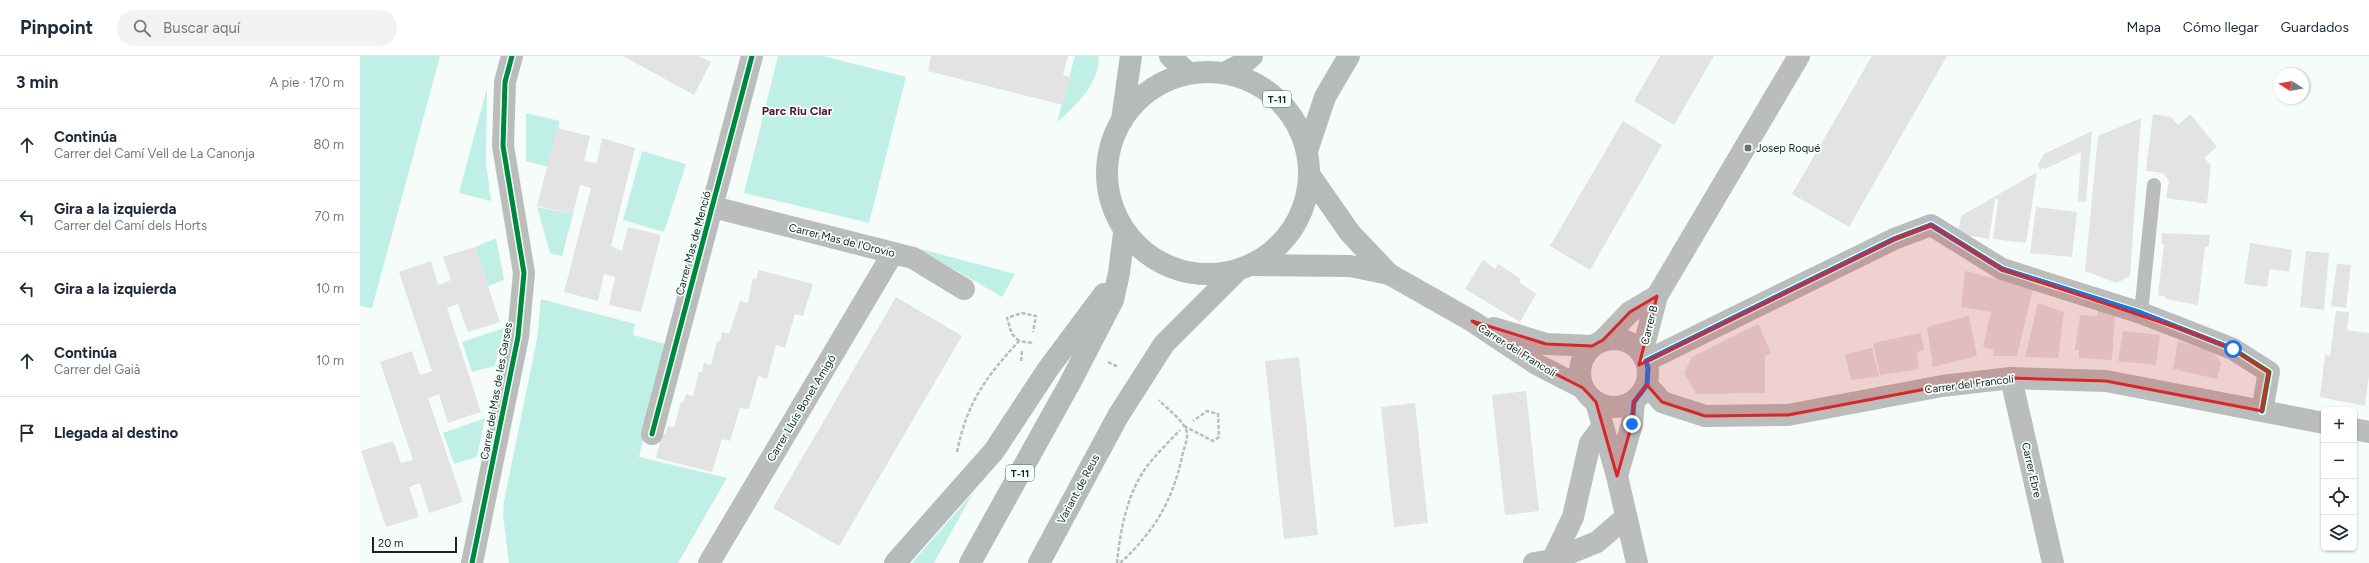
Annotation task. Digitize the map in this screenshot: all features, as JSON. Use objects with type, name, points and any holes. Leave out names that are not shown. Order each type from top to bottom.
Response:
[{"type":"highway","points":[[1122,120],[1131,56]]},
{"type":"highway","points":[[1170,56],[1188,73]]},
{"type":"highway","name":"T-11","points":[[1224,73],[1244,63],[1252,56]]},
{"type":"highway","name":"T-11","points":[[1307,151],[1325,97],[1349,56]]},
{"type":"highway","name":"T-11","points":[[1188,73],[1224,73],[1247,79],[1274,96],[1286,107],[1299,128],[1307,151],[1309,174],[1303,210],[1294,227],[1273,250],[1245,268],[1203,275],[1170,267],[1145,253],[1124,233],[1110,200],[1107,180],[1108,159],[1113,139],[1122,120],[1132,106],[1148,92],[1172,78],[1188,73]]},
{"type":"highway","points":[[1309,174],[1350,233],[1389,274]]},
{"type":"highway","name":"T-11","points":[[970,563],[1070,383],[1113,300],[1119,273],[1124,233]]},
{"type":"highway","points":[[1245,268],[1350,266],[1389,274]]},
{"type":"highway","name":"Variant de Reus","points":[[1038,563],[1118,416],[1164,344],[1245,268]]},
{"type":"highway","points":[[894,563],[994,451],[1048,369],[1119,273]]},
{"type":"street","name":"Carrer del Mas de les Garses","points":[[472,563],[518,337],[524,273],[502,146],[505,82],[512,56]]},
{"type":"street","name":"Carrer Mas de Menció","points":[[652,434],[752,56]]},
{"type":"street","points":[[1657,296],[1799,56]]},
{"type":"street","name":"Carrer Mas de l'Orovio","points":[[712,207],[913,258],[964,289]]},
{"type":"street","points":[[1644,357],[1894,239],[1931,225],[2002,269],[2141,313],[2233,349],[2269,372],[2262,411]]},
{"type":"street","name":"Carrer Lluís Bonet Amigó","points":[[709,563],[893,253]]},
{"type":"street","name":"Carrer del Francolí","points":[[1389,274],[1472,321],[1538,365],[1590,395]]},
{"type":"street","name":"Carrer B","points":[[1598,343],[1630,312],[1657,296]]},
{"type":"street","name":"Carrer B","points":[[1644,357],[1657,296]]},
{"type":"street","name":"Carrer del Francolí","points":[[1472,321],[1546,344],[1598,343]]},
{"type":"street","points":[[1590,395],[1608,407],[1622,407],[1634,402],[1647,385],[1648,368],[1644,357],[1631,343],[1618,338],[1598,343],[1583,358],[1580,373],[1602,427],[1617,476],[1637,563]]},
{"type":"street","name":"Carrer del Francolí","points":[[1647,385],[1662,402],[1705,416],[1788,415],[1942,386],[2011,378],[2106,381],[2321,422]]},
{"type":"street","name":"Carrer Ebre","points":[[2011,378],[2053,563]]},
{"type":"street","points":[[1617,476],[1632,424],[1634,402]]},
{"type":"street","points":[[1546,562],[1573,517],[1590,443],[1602,427]]},
{"type":"street","points":[[2357,430],[2369,432]]},
{"type":"street","points":[[1546,562],[1597,542],[1626,517]]},
{"type":"street","points":[[1546,562],[1577,563]]},
{"type":"lane","points":[[2141,313],[2154,185]]},
{"type":"path","points":[[1019,341],[1012,334],[1007,318],[1022,313],[1036,316],[1033,332]]},
{"type":"path","points":[[1184,426],[1213,441],[1219,437],[1218,414],[1207,411],[1193,421]]},
{"type":"path","points":[[1117,563],[1120,532],[1131,495],[1144,471],[1180,430]]},
{"type":"highlighted area","points":[[1931,225],[2002,269],[2190,332],[2233,349],[2269,372],[2262,411],[2106,381],[2011,378],[1942,386],[1788,415],[1705,416],[1662,402],[1647,385],[1634,402],[1632,424],[1617,476],[1596,402],[1583,388],[1538,365],[1472,321],[1546,344],[1592,346],[1603,340],[1630,312],[1657,296],[1639,365],[1894,239]]},
{"type":"green space","points":[[360,56],[440,56],[372,308],[360,306]]},
{"type":"green space","points":[[778,56],[823,56],[906,77],[869,223],[744,193]]},
{"type":"green space","points":[[1075,56],[1098,56],[1096,74],[1092,83],[1079,101],[1057,122]]},
{"type":"green space","points":[[487,88],[486,163],[491,201],[459,193]]},
{"type":"green space","points":[[526,113],[560,121],[548,167],[526,161]]},
{"type":"green space","points":[[642,151],[686,164],[664,232],[623,220]]},
{"type":"green space","points":[[537,207],[573,214],[562,256],[550,253]]},
{"type":"green space","points":[[496,238],[504,280],[488,286],[475,247]]},
{"type":"green space","points":[[917,248],[1015,274],[1002,297]]},
{"type":"green space","points":[[541,299],[635,324],[633,335],[665,344],[639,457],[727,478],[678,563],[509,563],[503,515],[504,501],[537,339]]},
{"type":"green space","points":[[504,328],[495,366],[472,372],[462,342]]},
{"type":"green space","points":[[485,418],[477,457],[454,464],[443,433]]},
{"type":"green space","points":[[973,493],[934,563],[912,563]]},
{"type":"building","points":[[623,56],[699,56],[711,62],[694,95]]},
{"type":"building","points":[[931,56],[1068,56],[1063,75],[1070,77],[1063,105],[928,71]]},
{"type":"building","points":[[1660,56],[1714,56],[1674,125],[1634,101]]},
{"type":"building","points":[[1872,56],[1947,56],[1849,227],[1792,194]]},
{"type":"building","points":[[2153,114],[2171,117],[2178,125],[2190,114],[2217,147],[2204,158],[2211,165],[2207,204],[2166,198],[2169,181],[2163,173],[2146,171]]},
{"type":"building","points":[[2141,118],[2130,276],[2117,283],[2085,271],[2098,136]]},
{"type":"building","points":[[1623,121],[1662,145],[1590,270],[1550,246]]},
{"type":"building","points":[[557,128],[590,136],[584,161],[597,163],[602,138],[635,148],[611,246],[622,251],[628,227],[661,235],[641,312],[609,305],[615,277],[604,274],[598,301],[564,292],[591,188],[580,185],[573,214],[537,206]]},
{"type":"building","points":[[2092,131],[2086,202],[2078,201],[2081,152],[2045,169],[2044,167],[2040,170],[2038,165],[2044,154]]},
{"type":"building","points":[[2037,172],[2026,243],[1993,239],[1998,200],[1995,199],[1989,239],[1958,234],[1961,216]]},
{"type":"building","points":[[2036,207],[2077,212],[2072,257],[2030,253]]},
{"type":"building","points":[[2162,233],[2210,235],[2209,246],[2205,247],[2198,305],[2166,299],[2166,297],[2158,295],[2164,244],[2161,244]]},
{"type":"building","points":[[2250,243],[2292,250],[2289,272],[2270,269],[2267,287],[2244,284]]},
{"type":"building","points":[[475,247],[500,322],[468,332],[458,304],[447,308],[481,412],[448,423],[439,394],[428,398],[463,502],[429,513],[420,483],[409,487],[419,517],[386,527],[361,451],[393,441],[401,463],[413,460],[380,362],[412,351],[420,375],[432,371],[399,272],[431,261],[438,285],[451,280],[443,257]]},
{"type":"building","points":[[2306,251],[2329,253],[2324,310],[2300,307]]},
{"type":"building","points":[[1483,260],[1495,269],[1498,264],[1521,279],[1519,282],[1536,294],[1520,322],[1465,289]]},
{"type":"building","points":[[2337,264],[2351,265],[2346,308],[2331,306]]},
{"type":"building","points":[[759,270],[813,284],[803,316],[795,314],[785,348],[776,345],[767,379],[758,376],[749,409],[740,408],[730,441],[722,439],[712,472],[656,458],[662,434],[665,434],[668,426],[674,427],[681,402],[683,403],[686,394],[693,396],[699,372],[702,372],[704,363],[711,365],[717,341],[720,341],[722,332],[729,334],[740,301],[748,303],[753,278],[756,279]]},
{"type":"building","points":[[1965,271],[2033,288],[2017,356],[1993,356],[1994,350],[1983,347],[1991,312],[1961,307]]},
{"type":"building","points":[[896,297],[962,336],[839,546],[773,508]]},
{"type":"building","points":[[2038,303],[2064,312],[2058,358],[2025,357]]},
{"type":"building","points":[[2098,310],[2115,315],[2112,360],[2079,358],[2079,350],[2075,350],[2080,315],[2097,316]]},
{"type":"building","points":[[2336,311],[2349,312],[2347,330],[2369,333],[2369,376],[2365,406],[2320,397],[2325,355],[2330,356]]},
{"type":"building","points":[[1969,316],[1977,356],[1933,367],[1927,327]]},
{"type":"building","points":[[1758,324],[1771,353],[1765,356],[1765,393],[1696,394],[1684,373],[1692,357]]},
{"type":"building","points":[[2123,331],[2160,335],[2156,365],[2118,361]]},
{"type":"building","points":[[1921,333],[1924,350],[1917,352],[1919,369],[1880,375],[1873,343]]},
{"type":"building","points":[[2178,341],[2213,352],[2221,363],[2217,379],[2173,369]]},
{"type":"building","points":[[1872,348],[1879,376],[1851,380],[1845,354]]},
{"type":"building","points":[[1299,357],[1318,535],[1284,539],[1265,361]]},
{"type":"building","points":[[1526,391],[1539,511],[1505,515],[1492,395]]},
{"type":"building","points":[[1415,403],[1428,523],[1394,527],[1381,407]]},
{"type":"cycle path","points":[[472,563],[518,337],[524,273],[503,146],[505,82],[512,56]]},
{"type":"cycle path","points":[[652,434],[752,56]]},
{"type":"cycle path","points":[[1646,361],[1894,239],[1931,225],[2002,269],[2141,313],[2233,349],[2269,372],[2262,411]]},
{"type":"place","name":"Josep Roqué","points":[[1748,148]]},
{"type":"district","name":"Parc Riu Clar","points":[[797,111]]},
{"type":"route","points":[[1632,424],[1634,402],[1642,394],[1647,385],[1648,368],[1646,361],[1894,239],[1931,225],[2002,269],[2141,313],[2233,349]]}]
